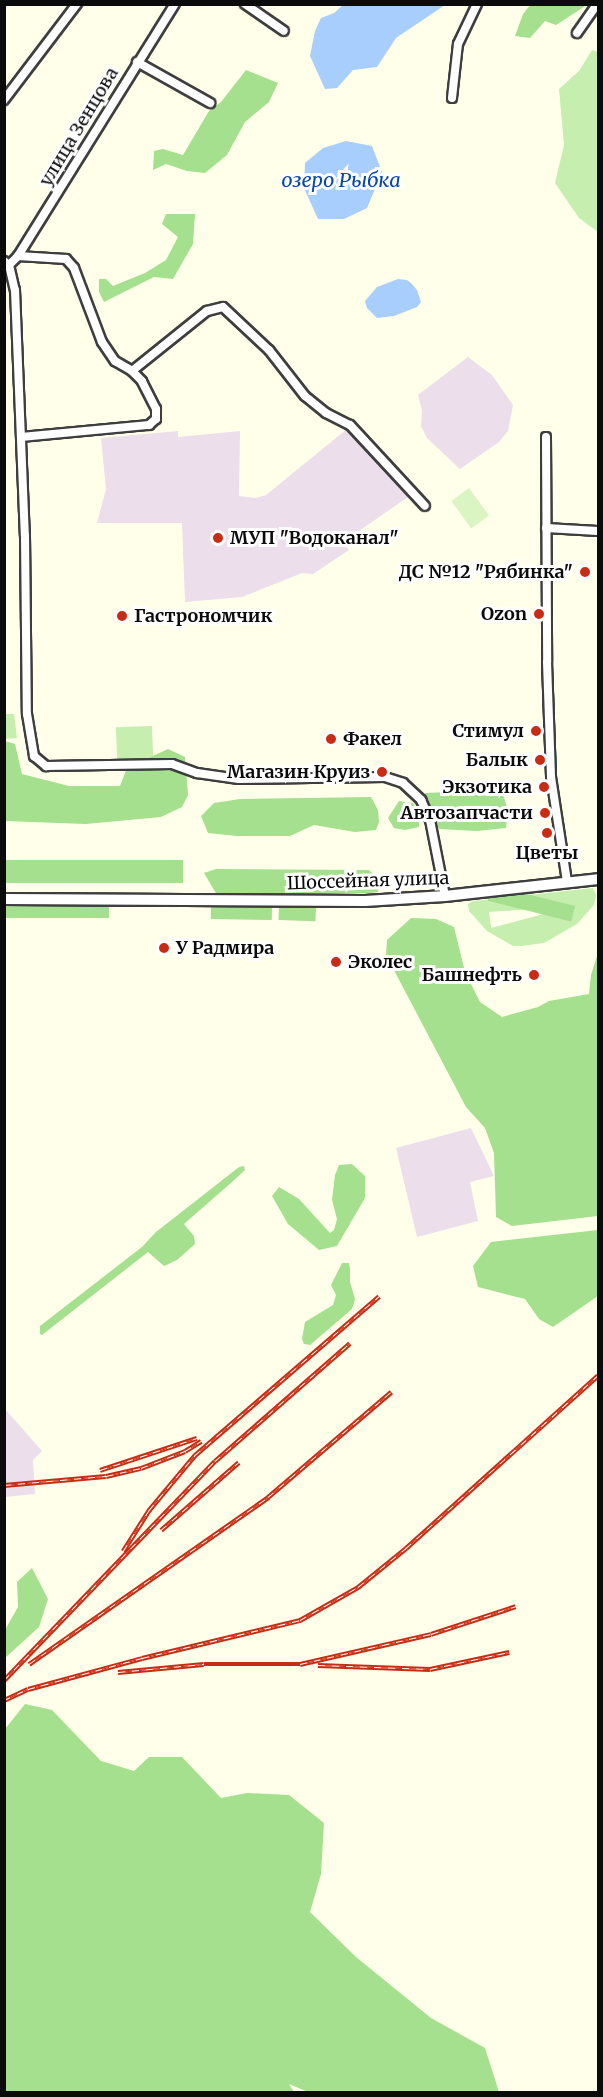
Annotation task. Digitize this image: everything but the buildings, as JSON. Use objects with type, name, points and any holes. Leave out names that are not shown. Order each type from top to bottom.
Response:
[{"type":"street","points":[[4,100],[77,4]]},
{"type":"street","name":"улица Зенцова","points":[[7,263],[18,256],[175,4]]},
{"type":"street","points":[[245,4],[284,31]]},
{"type":"street","points":[[452,98],[458,44],[477,4]]},
{"type":"street","points":[[577,33],[597,4]]},
{"type":"street","points":[[137,62],[210,103]]},
{"type":"street","points":[[18,256],[66,259],[74,268],[102,342],[115,361],[132,371],[142,381],[156,409],[156,419],[149,425],[21,437]]},
{"type":"street","points":[[7,263],[15,290],[25,536],[27,714],[34,756],[46,766],[172,764],[197,773],[239,779],[385,777],[403,783],[421,800],[430,820],[445,896]]},
{"type":"street","points":[[132,371],[207,311],[223,307],[269,350],[305,396],[326,413],[350,424],[425,506]]},
{"type":"street","points":[[546,437],[547,662],[551,777],[567,882]]},
{"type":"street","points":[[546,528],[598,531]]},
{"type":"street","name":"Шоссейная улица","points":[[4,899],[365,901],[445,896],[598,879]]},
{"type":"shaded area","points":[[468,357],[492,375],[513,405],[508,431],[499,442],[460,469],[427,438],[421,426],[422,411],[418,395]]},
{"type":"shaded area","points":[[347,429],[411,495],[343,542],[349,550],[313,574],[302,573],[242,597],[185,602],[182,523],[97,523],[106,489],[101,438],[178,431],[178,437],[240,431],[239,496],[256,498],[266,495]]},
{"type":"shaded area","points":[[471,1128],[494,1176],[470,1182],[478,1221],[417,1237],[396,1148]]},
{"type":"shaded area","points":[[4,1408],[42,1451],[33,1460],[35,1494],[5,1497]]},
{"type":"green space","points":[[531,4],[587,5],[556,25],[545,21],[530,38],[515,36],[523,14]]},
{"type":"green space","points":[[592,50],[598,52],[598,232],[579,218],[555,183],[564,145],[559,89],[579,71]]},
{"type":"green space","points":[[246,70],[278,83],[269,102],[245,122],[227,155],[205,173],[187,171],[166,164],[153,170],[154,151],[163,149],[183,155],[209,111],[221,102]]},
{"type":"green space","points":[[166,214],[195,214],[193,244],[173,279],[154,277],[104,302],[99,292],[99,279],[106,279],[113,286],[145,273],[166,260],[178,237],[162,224]]},
{"type":"green space","points":[[469,488],[489,516],[471,528],[451,501]]},
{"type":"green space","points":[[5,714],[14,714],[17,738],[5,739]]},
{"type":"green space","points":[[152,726],[153,759],[117,760],[116,727]]},
{"type":"green space","points":[[5,741],[15,744],[22,774],[69,786],[120,786],[127,768],[168,749],[185,757],[188,795],[182,807],[161,817],[86,824],[5,821]]},
{"type":"green space","points":[[425,793],[503,795],[508,810],[506,828],[477,831],[439,829]]},
{"type":"green space","points":[[371,797],[378,810],[379,822],[376,830],[355,832],[314,825],[290,836],[237,836],[208,833],[201,816],[214,803],[240,799]]},
{"type":"green space","points":[[399,801],[413,803],[420,814],[419,827],[405,830],[394,828],[388,818]]},
{"type":"green space","points":[[5,860],[183,860],[183,883],[5,883]]},
{"type":"green space","points":[[216,869],[369,870],[380,881],[378,892],[369,893],[217,895],[204,873]]},
{"type":"green space","points":[[492,885],[575,906],[571,922],[488,901]]},
{"type":"green space","points":[[593,888],[596,895],[594,905],[577,924],[544,943],[521,946],[513,946],[487,931],[469,911],[468,904],[473,901]],"holes":[[[574,906],[491,928],[489,912]]]},
{"type":"green space","points":[[5,904],[109,904],[109,918],[5,918]]},
{"type":"green space","points":[[211,905],[272,906],[272,920],[211,919]]},
{"type":"green space","points":[[279,906],[316,907],[315,921],[279,920]]},
{"type":"green space","points":[[411,918],[436,919],[454,927],[465,972],[480,1002],[502,1017],[538,1007],[549,1001],[589,994],[591,975],[598,953],[598,1216],[512,1226],[496,1217],[494,1153],[485,1128],[466,1107],[386,955],[387,940]]},
{"type":"green space","points":[[352,1164],[365,1176],[365,1198],[337,1246],[319,1250],[288,1224],[272,1196],[279,1187],[299,1199],[330,1233],[334,1230],[337,1219],[332,1200],[335,1175],[339,1165]]},
{"type":"green space","points":[[244,1166],[245,1170],[184,1224],[194,1236],[195,1244],[177,1260],[164,1266],[148,1252],[42,1335],[40,1334],[40,1326],[142,1247],[156,1232],[239,1167]]},
{"type":"green space","points":[[598,1230],[598,1296],[553,1327],[539,1319],[525,1299],[478,1287],[473,1266],[491,1242]]},
{"type":"green space","points":[[342,1263],[349,1263],[350,1282],[355,1299],[352,1309],[310,1345],[304,1344],[302,1339],[305,1322],[333,1305],[336,1295],[331,1285]]},
{"type":"green space","points":[[32,1568],[48,1599],[39,1627],[5,1658],[5,1630],[18,1607],[17,1582]]},
{"type":"green space","points":[[25,1704],[52,1710],[101,1761],[134,1771],[149,1757],[182,1757],[221,1798],[247,1793],[289,1795],[324,1823],[321,1874],[310,1912],[356,1957],[431,2018],[485,2048],[499,2092],[308,2092],[289,2084],[294,2092],[5,2092],[5,1729]]},
{"type":"water","points":[[344,4],[445,5],[396,38],[377,67],[353,70],[337,88],[325,89],[310,56],[315,31],[321,18],[334,13]]},
{"type":"water","name":"озеро Рыбка","points":[[346,141],[372,146],[382,172],[367,208],[344,219],[318,219],[304,188],[305,163],[323,148]]},
{"type":"water","points":[[398,279],[411,283],[417,290],[421,302],[417,307],[394,316],[377,318],[367,308],[365,301],[377,287]]},
{"type":"railway","points":[[123,1551],[149,1510],[195,1455],[379,1296]]},
{"type":"railway","points":[[4,1680],[215,1461],[350,1343]]},
{"type":"railway","points":[[4,1700],[28,1689],[142,1658],[300,1620],[358,1587],[406,1548],[598,1375]]},
{"type":"railway","points":[[29,1664],[268,1497],[391,1392]]},
{"type":"railway","points":[[100,1470],[197,1438]]},
{"type":"railway","points":[[4,1485],[106,1476],[141,1468],[185,1451],[201,1441]]},
{"type":"railway","points":[[161,1530],[239,1462]]},
{"type":"railway","points":[[118,1672],[204,1664],[300,1664],[431,1634],[516,1606]]},
{"type":"railway","points":[[318,1665],[430,1669],[509,1652]]},
{"type":"place","name":"МУП \"Водоканал\"","points":[[218,538]]},
{"type":"place","name":"ДС №12 \"Рябинка\"","points":[[585,572]]},
{"type":"place","name":"Ozon","points":[[539,614]]},
{"type":"place","name":"Гастрономчик","points":[[122,616]]},
{"type":"place","name":"Стимул","points":[[536,731]]},
{"type":"place","name":"Факел","points":[[331,739]]},
{"type":"place","name":"Балык","points":[[540,760]]},
{"type":"place","name":"Магазин Круиз","points":[[382,772]]},
{"type":"place","name":"Экзотика","points":[[544,787]]},
{"type":"place","name":"Автозапчасти","points":[[545,813]]},
{"type":"place","name":"Цветы","points":[[547,833]]},
{"type":"place","name":"У Радмира","points":[[164,948]]},
{"type":"place","name":"Эколес","points":[[336,962]]},
{"type":"place","name":"Башнефть","points":[[534,975]]}]
